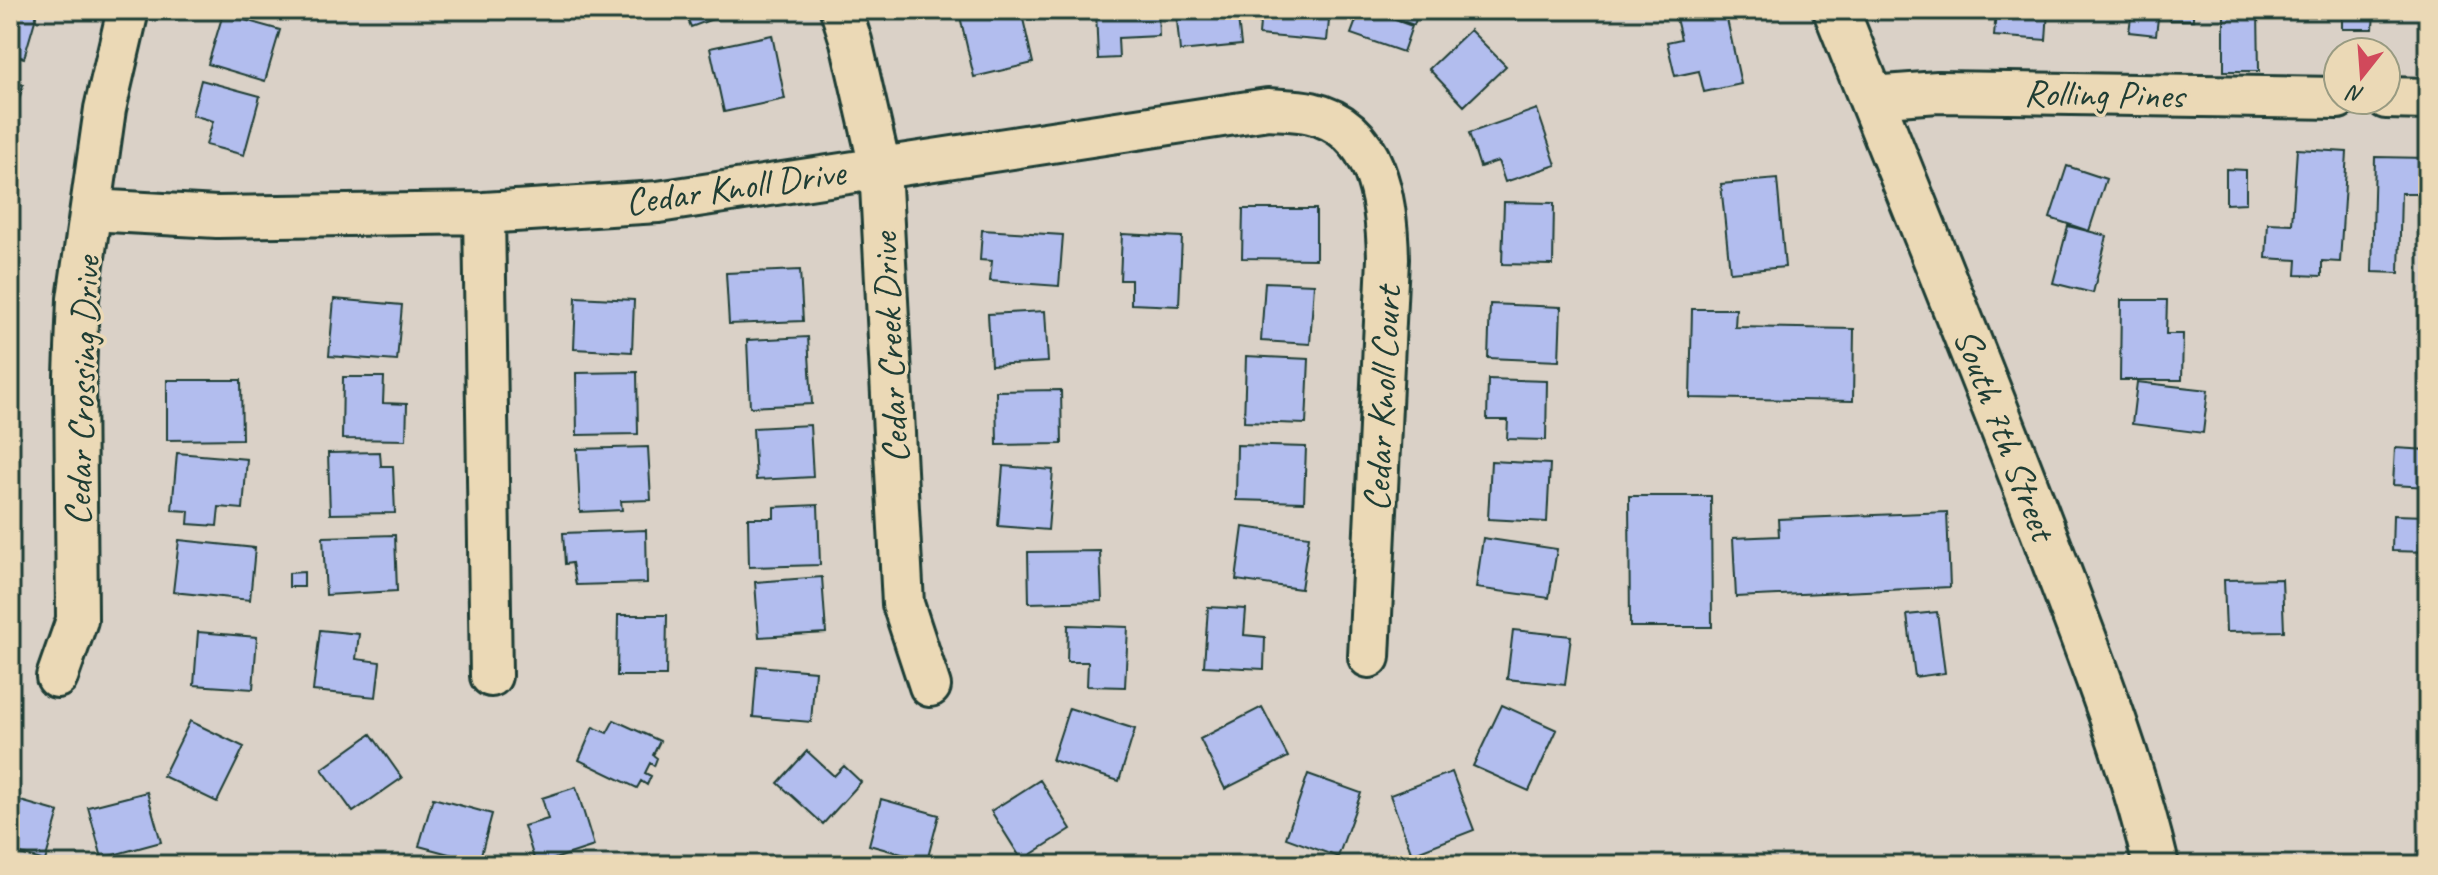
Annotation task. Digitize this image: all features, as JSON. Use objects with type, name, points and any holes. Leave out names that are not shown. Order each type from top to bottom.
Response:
[{"type":"street","name":"Cedar Crossing Drive","points":[[57,677],[77,620],[75,375],[78,299],[105,109],[128,10]]},
{"type":"street","name":"Cedar Creek Drive","points":[[841,10],[880,167],[903,604],[930,686]]},
{"type":"street","name":"South 7th Street","points":[[1836,10],[1942,269],[2070,603],[2144,812],[2156,865]]},
{"type":"street","name":"Rolling Pines","points":[[1871,97],[1938,92],[2322,98]]},
{"type":"street","points":[[2402,98],[2428,99]]},
{"type":"street","name":"Cedar Knoll Drive","points":[[91,210],[217,217],[484,213],[658,202],[1268,109],[1312,113],[1341,125],[1363,147]]},
{"type":"street","name":"Cedar Knoll Court","points":[[1363,147],[1379,177],[1387,215],[1388,259],[1369,657]]},
{"type":"street","points":[[484,213],[491,676]]},
{"type":"building","points":[[10,10],[38,10],[24,58],[10,54]]},
{"type":"building","points":[[684,10],[737,10],[691,27]]},
{"type":"building","points":[[1021,10],[1033,63],[974,77],[959,12]]},
{"type":"building","points":[[1096,10],[1158,10],[1159,36],[1118,38],[1119,58],[1098,59]]},
{"type":"building","points":[[1176,10],[1237,10],[1241,45],[1180,51]]},
{"type":"building","points":[[1261,10],[1330,10],[1327,41],[1259,35]]},
{"type":"building","points":[[1360,10],[1412,26],[1403,52],[1351,34]]},
{"type":"building","points":[[1370,10],[1419,10],[1414,25]]},
{"type":"building","points":[[1674,10],[1725,10],[1741,84],[1704,92],[1699,71],[1675,76],[1667,42],[1681,39]]},
{"type":"building","points":[[1996,10],[2048,10],[2046,40],[1994,36]]},
{"type":"building","points":[[2132,10],[2159,10],[2156,35],[2129,32]]},
{"type":"building","points":[[2169,10],[2193,10],[2193,20],[2169,20]]},
{"type":"building","points":[[2224,10],[2258,10],[2259,71],[2224,71]]},
{"type":"building","points":[[2342,10],[2374,10],[2373,29],[2342,29]]},
{"type":"building","points":[[223,14],[280,30],[265,81],[208,64]]},
{"type":"building","points":[[1470,30],[1506,66],[1464,106],[1429,69]]},
{"type":"building","points":[[772,35],[785,99],[724,112],[710,48]]},
{"type":"building","points":[[201,80],[260,96],[244,155],[206,145],[213,121],[192,115]]},
{"type":"building","points":[[10,81],[23,85],[10,133]]},
{"type":"building","points":[[1537,109],[1556,165],[1505,182],[1498,161],[1480,167],[1469,133]]},
{"type":"building","points":[[2297,149],[2347,152],[2340,262],[2322,261],[2322,276],[2296,275],[2297,260],[2266,258],[2268,223],[2292,224]]},
{"type":"building","points":[[2375,157],[2428,158],[2428,193],[2401,193],[2399,273],[2372,272]]},
{"type":"building","points":[[2067,166],[2106,179],[2089,231],[2050,218]]},
{"type":"building","points":[[2226,169],[2246,170],[2246,203],[2226,204]]},
{"type":"building","points":[[1777,179],[1785,267],[1730,272],[1721,184]]},
{"type":"building","points":[[1504,202],[1554,203],[1553,265],[1502,264]]},
{"type":"building","points":[[1243,209],[1316,209],[1316,259],[1242,258]]},
{"type":"building","points":[[2068,226],[2107,236],[2093,293],[2053,283]]},
{"type":"building","points":[[982,230],[1063,235],[1059,286],[990,281],[992,261],[980,260]]},
{"type":"building","points":[[1122,234],[1182,237],[1179,306],[1131,304],[1131,280],[1120,280]]},
{"type":"building","points":[[800,270],[803,321],[729,324],[726,273]]},
{"type":"building","points":[[1265,282],[1314,284],[1310,344],[1261,341]]},
{"type":"building","points":[[576,297],[634,300],[632,352],[574,349]]},
{"type":"building","points":[[334,299],[402,305],[397,361],[329,356]]},
{"type":"building","points":[[2121,300],[2167,300],[2166,334],[2183,334],[2182,380],[2120,380]]},
{"type":"building","points":[[1490,304],[1561,307],[1559,361],[1488,358]]},
{"type":"building","points":[[1692,309],[1736,309],[1735,327],[1854,329],[1853,401],[1690,398]]},
{"type":"building","points":[[1045,311],[1048,362],[991,365],[988,314]]},
{"type":"building","points":[[808,337],[812,404],[750,407],[747,340]]},
{"type":"building","points":[[1246,356],[1309,359],[1306,424],[1244,422]]},
{"type":"building","points":[[637,372],[638,434],[577,435],[576,373]]},
{"type":"building","points":[[343,377],[384,377],[383,403],[407,404],[406,440],[342,439]]},
{"type":"building","points":[[1488,379],[1547,381],[1546,440],[1507,439],[1508,420],[1487,420]]},
{"type":"building","points":[[167,380],[241,380],[242,439],[167,440]]},
{"type":"building","points":[[2137,382],[2208,390],[2203,433],[2132,424]]},
{"type":"building","points":[[1061,390],[1062,444],[997,445],[996,391]]},
{"type":"building","points":[[810,425],[813,477],[756,480],[753,428]]},
{"type":"building","points":[[1237,445],[1306,447],[1304,502],[1236,500]]},
{"type":"building","points":[[648,447],[651,500],[621,501],[622,510],[580,512],[577,449]]},
{"type":"building","points":[[2395,448],[2428,450],[2428,487],[2393,485]]},
{"type":"building","points":[[380,452],[381,466],[393,466],[395,513],[330,514],[328,453]]},
{"type":"building","points":[[177,453],[247,459],[243,509],[219,507],[217,526],[188,524],[189,511],[172,510]]},
{"type":"building","points":[[1491,461],[1550,464],[1547,522],[1488,519]]},
{"type":"building","points":[[1003,466],[1053,470],[1048,530],[998,526]]},
{"type":"building","points":[[1629,496],[1711,496],[1712,627],[1630,627]]},
{"type":"building","points":[[818,505],[820,565],[749,567],[748,518],[774,518],[774,507]]},
{"type":"building","points":[[1947,512],[1950,587],[1736,597],[1733,538],[1779,536],[1778,519]]},
{"type":"building","points":[[2393,515],[2428,516],[2428,552],[2392,551]]},
{"type":"building","points":[[1243,527],[1309,536],[1301,589],[1236,580]]},
{"type":"building","points":[[646,530],[647,583],[576,585],[572,563],[565,564],[563,533]]},
{"type":"building","points":[[395,535],[397,591],[326,595],[323,537]]},
{"type":"building","points":[[1483,538],[1557,549],[1549,598],[1476,588]]},
{"type":"building","points":[[179,540],[255,548],[250,600],[173,592]]},
{"type":"building","points":[[1100,551],[1102,601],[1029,603],[1028,552]]},
{"type":"building","points":[[304,572],[304,587],[289,587],[289,573]]},
{"type":"building","points":[[822,577],[826,633],[759,637],[755,582]]},
{"type":"building","points":[[2282,579],[2284,631],[2226,632],[2224,580]]},
{"type":"building","points":[[1208,607],[1246,609],[1244,635],[1265,637],[1264,669],[1204,666]]},
{"type":"building","points":[[1937,612],[1945,673],[1915,677],[1907,615]]},
{"type":"building","points":[[618,615],[667,615],[666,676],[617,676]]},
{"type":"building","points":[[1068,625],[1128,627],[1125,687],[1087,686],[1088,662],[1067,662]]},
{"type":"building","points":[[320,630],[359,634],[356,659],[380,662],[376,697],[313,691]]},
{"type":"building","points":[[1513,630],[1571,636],[1565,685],[1507,679]]},
{"type":"building","points":[[198,632],[257,637],[253,689],[194,685]]},
{"type":"building","points":[[757,666],[815,671],[811,722],[753,717]]},
{"type":"building","points":[[1502,705],[1557,730],[1529,791],[1473,766]]},
{"type":"building","points":[[1262,707],[1288,757],[1225,789],[1200,739]]},
{"type":"building","points":[[1069,708],[1135,729],[1119,781],[1052,760]]},
{"type":"building","points":[[614,720],[660,741],[653,755],[657,758],[654,766],[650,763],[645,773],[651,776],[647,785],[641,781],[637,788],[579,760],[593,727],[607,733]]},
{"type":"building","points":[[190,721],[244,747],[217,802],[163,776]]},
{"type":"building","points":[[371,734],[402,778],[353,812],[322,769]]},
{"type":"building","points":[[807,751],[834,776],[844,766],[861,782],[823,824],[778,783]]},
{"type":"building","points":[[1452,772],[1474,830],[1412,854],[1390,795]]},
{"type":"building","points":[[1308,774],[1361,793],[1338,857],[1286,838]]},
{"type":"building","points":[[1040,780],[1071,829],[1022,860],[991,811]]},
{"type":"building","points":[[576,787],[594,846],[536,865],[524,826],[548,819],[542,798]]},
{"type":"building","points":[[147,792],[161,842],[102,858],[88,807]]},
{"type":"building","points":[[10,798],[59,812],[45,861],[10,851]]},
{"type":"building","points":[[433,798],[492,814],[479,862],[419,846]]},
{"type":"building","points":[[881,799],[939,815],[927,861],[869,845]]}]
